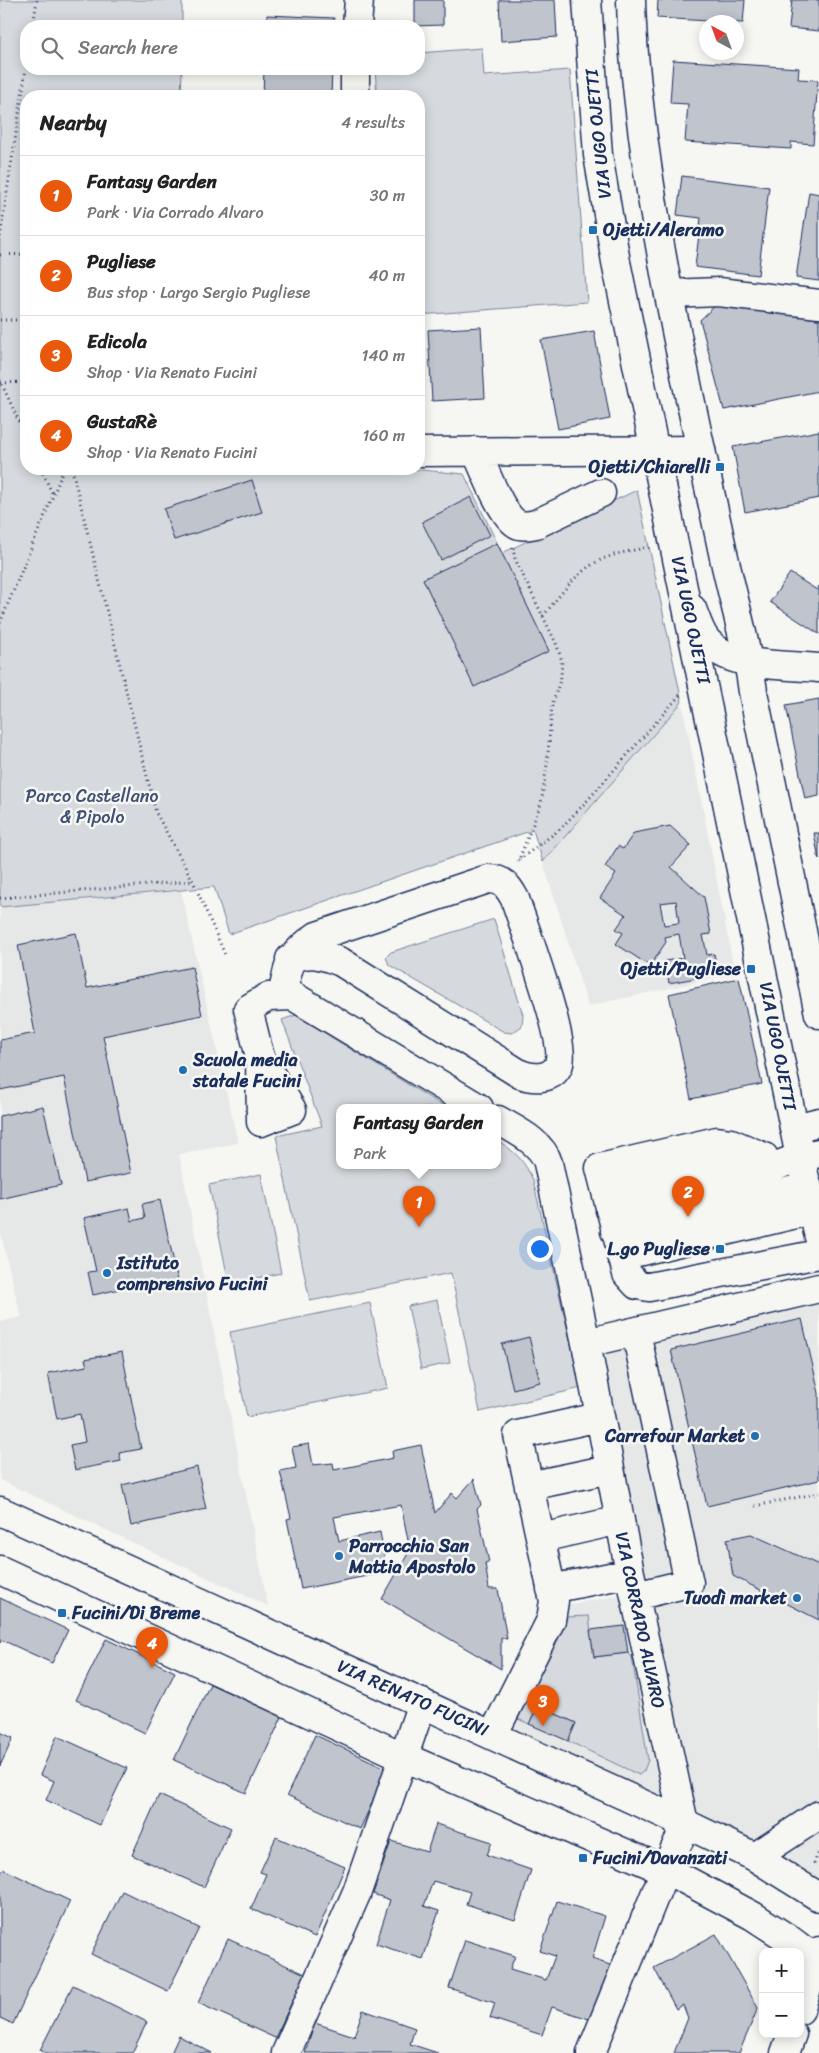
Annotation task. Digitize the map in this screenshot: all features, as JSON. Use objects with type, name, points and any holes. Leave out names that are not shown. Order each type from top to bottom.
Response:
[{"type":"main road","points":[[357,20],[359,0]]},
{"type":"main road","name":"VIA UGO OJETTI","points":[[587,0],[600,172],[624,302],[701,671],[807,1125],[811,1198],[819,1237]]},
{"type":"main road","points":[[631,0],[633,55],[648,170],[669,294],[730,586],[750,662],[753,692],[819,1014]]},
{"type":"main road","points":[[355,75],[355,90]]},
{"type":"main road","points":[[669,294],[719,292],[819,304]]},
{"type":"main road","points":[[425,452],[701,450]]},
{"type":"main road","points":[[476,452],[501,504],[517,524],[526,526],[536,524],[601,493]]},
{"type":"main road","points":[[687,599],[707,640],[726,655],[750,662],[819,668]]},
{"type":"main road","points":[[282,996],[290,959],[300,948],[317,936],[488,879],[497,879],[508,886],[515,899],[553,1016],[560,1057],[555,1071],[544,1077],[532,1079],[520,1074],[341,962],[314,953],[303,954],[290,959]]},
{"type":"main road","points":[[260,1057],[248,1009],[268,997],[292,996],[471,1104]]},
{"type":"main road","name":"VIA CORRADO ALVARO","points":[[501,1122],[523,1135],[540,1149],[546,1158],[586,1343],[632,1584],[682,1814],[682,1822]]},
{"type":"main road","points":[[613,1222],[735,1159],[810,1155]]},
{"type":"main road","points":[[613,1222],[810,1155]]},
{"type":"main road","points":[[613,1222],[811,1198]]},
{"type":"main road","points":[[613,1222],[627,1274],[633,1283],[645,1288],[819,1254]]},
{"type":"main road","points":[[586,1343],[819,1288]]},
{"type":"main road","points":[[551,1589],[689,1583],[636,1332]]},
{"type":"main road","points":[[493,1735],[551,1620],[554,1602],[518,1435],[600,1417]]},
{"type":"main road","points":[[529,1486],[610,1469]]},
{"type":"main road","name":"VIA RENATO FUCINI","points":[[0,1511],[682,1822],[755,1858],[794,1880],[819,1897]]},
{"type":"main road","points":[[540,1538],[620,1520]]},
{"type":"main road","points":[[0,1570],[404,1757],[665,1870],[711,1893],[752,1916],[818,1958],[804,1998]]},
{"type":"main road","points":[[286,2053],[357,1892],[422,1703]]},
{"type":"main road","points":[[755,1858],[819,1815]]},
{"type":"main road","points":[[591,2053],[665,1870],[680,1838],[682,1822]]},
{"type":"main road","points":[[785,2053],[791,2038]]},
{"type":"path","points":[[34,20],[37,0]]},
{"type":"path","points":[[23,90],[25,75]]},
{"type":"path","points":[[0,237],[20,108]]},
{"type":"path","points":[[0,255],[20,254]]},
{"type":"path","points":[[0,320],[20,320]]},
{"type":"path","points":[[20,382],[1,382],[20,424]]},
{"type":"path","points":[[44,475],[53,496]]},
{"type":"path","points":[[0,623],[62,475]]},
{"type":"path","points":[[73,475],[156,813],[193,881],[226,958]]},
{"type":"path","points":[[508,886],[541,804],[547,764],[552,705],[561,677],[562,661],[556,643],[515,559],[511,540],[517,524]]},
{"type":"path","points":[[543,616],[578,574],[591,564],[608,556],[674,542]]},
{"type":"path","points":[[518,861],[559,830],[586,802],[701,671]]},
{"type":"path","points":[[0,898],[193,881]]},
{"type":"path","points":[[755,1506],[819,1493]]},
{"type":"shaded area","points":[[682,702],[735,974],[588,1006],[543,862]]},
{"type":"shaded area","name":"Istituto comprensivo Fucini","points":[[181,891],[238,1143],[179,1154],[268,1606],[0,1480],[0,1322],[21,1317],[0,1230],[0,907]]},
{"type":"shaded area","points":[[819,1297],[819,1879],[747,1841],[500,1732],[561,1606],[621,1595],[580,1396],[574,1349]]},
{"type":"green space","name":"Parco Castellano & Pipolo","points":[[0,0],[182,0],[182,20],[20,20],[20,75],[182,75],[181,90],[20,90],[20,475],[425,475],[425,470],[464,474],[502,553],[637,490],[682,702],[543,862],[533,830],[229,934],[214,887],[0,907]]},
{"type":"green space","points":[[482,48],[484,76],[570,70],[587,302],[425,315],[425,90],[377,90],[375,75],[425,75],[425,53]]},
{"type":"green space","points":[[494,919],[523,1015],[522,1026],[512,1033],[504,1032],[389,965],[386,957],[391,952]]},
{"type":"green space","points":[[296,1015],[440,1104],[336,1104],[336,1169],[501,1169],[501,1143],[523,1162],[533,1180],[581,1388],[480,1412],[451,1273],[310,1301],[276,1136],[322,1126],[282,1020]]},
{"type":"green space","points":[[261,1174],[281,1273],[229,1284],[209,1185]]},
{"type":"green space","points":[[437,1300],[450,1363],[421,1369],[408,1306]]},
{"type":"green space","points":[[370,1303],[388,1388],[247,1417],[230,1332]]},
{"type":"green space","points":[[589,1616],[594,1657],[628,1653],[632,1657],[648,1760],[644,1771],[639,1775],[568,1741],[576,1723],[538,1706],[529,1724],[518,1719],[566,1617]]},
{"type":"building","points":[[415,0],[443,0],[443,25],[425,26],[425,20],[415,20]]},
{"type":"building","points":[[499,0],[555,0],[557,37],[501,41]]},
{"type":"building","points":[[658,0],[745,0],[744,15],[699,15],[699,20],[657,18]]},
{"type":"building","points":[[792,0],[819,0],[819,31],[789,28]]},
{"type":"building","points":[[267,15],[334,18],[334,20],[267,20]]},
{"type":"building","points":[[673,60],[799,68],[798,79],[818,80],[813,144],[791,142],[791,149],[685,142],[688,104],[670,103]]},
{"type":"building","points":[[264,75],[332,75],[331,90],[263,90]]},
{"type":"building","points":[[682,176],[769,187],[758,275],[695,267],[701,218],[677,215]]},
{"type":"building","points":[[809,192],[819,194],[819,281],[796,278]]},
{"type":"building","points":[[717,304],[819,319],[819,391],[724,410],[700,320]]},
{"type":"building","points":[[481,327],[485,398],[432,401],[428,330]]},
{"type":"building","points":[[594,331],[610,419],[558,429],[541,340]]},
{"type":"building","points":[[819,431],[819,498],[745,512],[733,447]]},
{"type":"building","points":[[252,480],[262,512],[174,540],[164,509]]},
{"type":"building","points":[[471,497],[490,535],[441,560],[422,522]]},
{"type":"building","points":[[497,543],[549,651],[474,687],[423,579]]},
{"type":"building","points":[[790,573],[817,590],[819,586],[819,634],[770,602]]},
{"type":"building","points":[[819,699],[819,796],[805,799],[786,705]]},
{"type":"building","points":[[670,826],[691,845],[671,867],[704,897],[711,934],[703,935],[707,955],[714,954],[718,974],[669,983],[665,961],[683,958],[679,934],[665,937],[666,942],[650,966],[616,944],[623,933],[616,929],[626,915],[600,898],[616,874],[605,867],[618,846],[623,849],[634,833]],"holes":[[[676,901],[679,923],[664,925],[660,903]]]},
{"type":"building","points":[[814,833],[819,833],[819,860]]},
{"type":"building","points":[[76,933],[87,988],[192,967],[202,1015],[103,1036],[131,1173],[85,1182],[64,1077],[0,1090],[0,1040],[35,1033],[18,945]]},
{"type":"building","points":[[739,978],[762,1084],[691,1099],[669,994]]},
{"type":"building","points":[[43,1106],[61,1185],[0,1199],[0,1116]]},
{"type":"building","points":[[160,1200],[179,1285],[153,1291],[151,1282],[93,1295],[88,1272],[96,1271],[84,1218],[129,1208],[132,1221],[145,1218],[142,1204]]},
{"type":"building","name":"Carrefour Market","points":[[802,1319],[819,1393],[819,1480],[707,1506],[671,1350]]},
{"type":"building","points":[[529,1337],[540,1382],[513,1389],[502,1344]]},
{"type":"building","points":[[122,1352],[141,1449],[119,1453],[121,1461],[75,1470],[70,1445],[85,1442],[80,1414],[57,1419],[48,1373],[87,1366],[85,1359]]},
{"type":"building","name":"Parrocchia San Mattia Apostolo","points":[[309,1444],[313,1465],[333,1463],[334,1470],[393,1458],[392,1451],[421,1445],[435,1513],[452,1493],[457,1498],[474,1479],[481,1505],[477,1509],[489,1562],[485,1563],[489,1589],[498,1589],[507,1639],[501,1638],[501,1669],[382,1599],[410,1550],[401,1505],[334,1517],[339,1541],[380,1532],[387,1572],[301,1589],[287,1519],[291,1518],[280,1471],[296,1468],[292,1447]]},
{"type":"building","points":[[197,1467],[206,1509],[131,1526],[122,1485]]},
{"type":"building","name":"Tuodì market","points":[[751,1534],[819,1565],[819,1620],[733,1576],[727,1539]]},
{"type":"building","points":[[0,1598],[68,1630],[52,1663],[2,1640],[0,1643]]},
{"type":"building","points":[[624,1626],[628,1653],[594,1657],[590,1630]]},
{"type":"building","points":[[106,1639],[175,1672],[145,1733],[76,1700]]},
{"type":"building","points":[[210,1684],[282,1717],[246,1793],[174,1760]]},
{"type":"building","points":[[538,1706],[576,1723],[568,1741],[529,1724]]},
{"type":"building","points":[[0,1732],[13,1738],[0,1766]]},
{"type":"building","points":[[315,1735],[388,1769],[360,1829],[287,1795]]},
{"type":"building","points":[[57,1736],[127,1768],[100,1825],[46,1800],[54,1781],[40,1775]]},
{"type":"building","points":[[159,1795],[231,1828],[204,1887],[132,1855]]},
{"type":"building","points":[[436,1824],[492,1842],[487,1855],[531,1870],[515,1920],[466,1904],[470,1892],[433,1881],[424,1906],[439,1911],[423,1959],[376,1944],[390,1900],[373,1894],[391,1841],[427,1852]]},
{"type":"building","points":[[276,1837],[345,1867],[315,1937],[251,1909],[266,1874],[260,1872]]},
{"type":"building","points":[[3,1869],[70,1901],[13,2024],[0,2018],[0,1875]]},
{"type":"building","points":[[122,1891],[199,1928],[168,1991],[91,1954]]},
{"type":"building","points":[[557,1901],[605,1916],[592,1959],[610,1965],[592,2020],[552,2007],[542,2035],[490,2018],[495,2003],[449,1988],[465,1940],[515,1956],[510,1969],[546,1980],[555,1956],[540,1951]]},
{"type":"building","points":[[716,1934],[758,2008],[739,2053],[674,2053],[688,2018],[683,2005],[676,2009],[654,1968]]},
{"type":"building","points":[[228,1939],[305,1974],[275,2038],[198,2003]]},
{"type":"building","points":[[73,1985],[147,2022],[132,2053],[46,2053],[40,2050]]},
{"type":"building","points":[[363,2010],[415,2028],[410,2044],[438,2053],[305,2053],[315,2023],[354,2036]]},
{"type":"building","points":[[179,2036],[212,2053],[171,2053]]},
{"type":"place","name":"Ojetti/Aleramo","points":[[593,230]]},
{"type":"place","name":"Ojetti/Chiarelli","points":[[720,467]]},
{"type":"place","name":"Ojetti/Pugliese","points":[[751,969]]},
{"type":"place","name":"Scuola media statale Fucini","points":[[183,1070]]},
{"type":"place","name":"Pugliese","points":[[688,1217]]},
{"type":"place","name":"Fantasy Garden","points":[[419,1227]]},
{"type":"place","name":"L.go Pugliese","points":[[720,1249]]},
{"type":"place","name":"Istituto comprensivo Fucini","points":[[107,1273]]},
{"type":"place","name":"Carrefour Market","points":[[755,1436]]},
{"type":"place","name":"Parrocchia San Mattia Apostolo","points":[[339,1556]]},
{"type":"place","name":"Tuodì market","points":[[797,1598]]},
{"type":"place","name":"Fucini/Di Breme","points":[[62,1613]]},
{"type":"place","name":"GustaRè","points":[[152,1668]]},
{"type":"place","name":"Edicola","points":[[543,1726]]},
{"type":"place","name":"Fucini/Davanzati","points":[[583,1858]]}]
